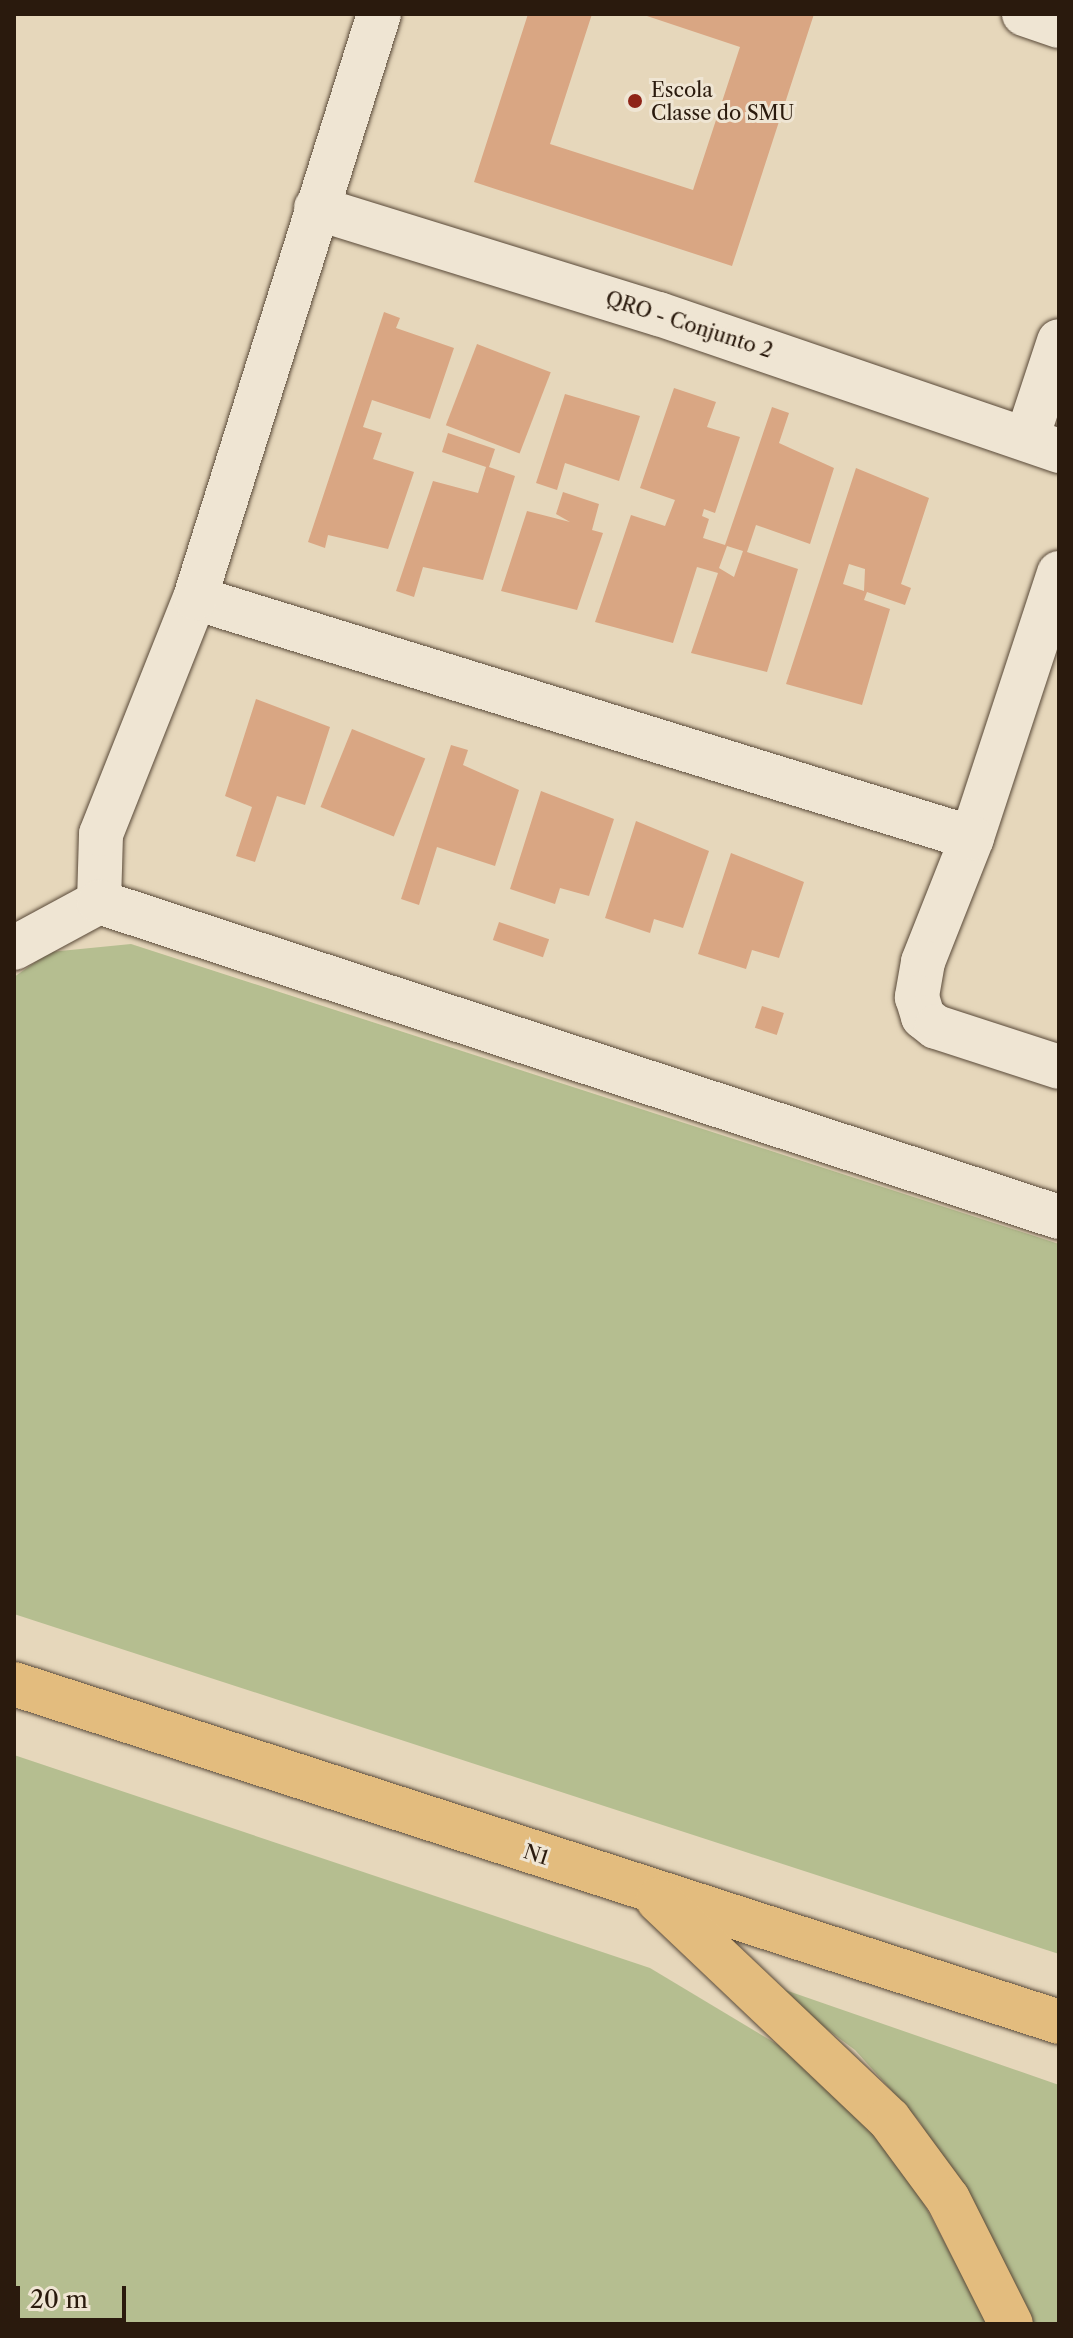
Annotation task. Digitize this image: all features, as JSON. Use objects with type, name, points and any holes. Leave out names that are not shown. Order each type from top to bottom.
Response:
[{"type":"highway","name":"N1","points":[[14,1684],[1059,2022]]},
{"type":"highway","points":[[650,1892],[889,2119],[948,2199],[1011,2324]]},
{"type":"street","points":[[99,902],[101,834],[195,598],[379,14]]},
{"type":"street","points":[[1024,14],[1059,26]]},
{"type":"street","name":"QRO - Conjunto 2","points":[[316,208],[1043,444]]},
{"type":"street","points":[[1043,444],[1059,341]]},
{"type":"street","points":[[1059,573],[972,838],[923,962],[917,997],[923,1017],[1059,1067]]},
{"type":"street","points":[[195,598],[972,838]]},
{"type":"street","points":[[14,948],[99,902],[1059,1217]]},
{"type":"green space","points":[[131,944],[1059,1244],[1059,1954],[14,1614],[14,977],[50,952]]},
{"type":"green space","points":[[14,1755],[650,1968],[805,2061],[905,2168],[988,2324],[14,2324]]},
{"type":"green space","points":[[765,1983],[1059,2085],[1059,2324],[1027,2324],[920,2122],[855,2050]]},
{"type":"building","points":[[528,14],[592,14],[550,144],[693,190],[740,47],[641,14],[814,14],[732,266],[474,182]]},
{"type":"building","points":[[384,312],[400,318],[396,328],[454,348],[430,419],[372,400],[363,427],[382,433],[373,459],[414,472],[388,549],[328,535],[325,548],[308,542]]},
{"type":"building","points":[[477,344],[551,372],[520,454],[446,425]]},
{"type":"building","points":[[674,388],[716,402],[707,427],[740,437],[715,513],[704,509],[702,516],[709,519],[703,538],[725,545],[772,407],[789,413],[779,443],[834,468],[810,544],[756,525],[747,552],[798,569],[767,672],[691,653],[718,573],[697,567],[673,643],[595,622],[631,515],[665,526],[675,500],[640,488]],"holes":[[[727,546],[743,551],[734,577],[719,568]]]},
{"type":"building","points":[[565,394],[640,416],[619,481],[565,463],[557,490],[536,483]]},
{"type":"building","points":[[448,433],[495,449],[489,467],[515,476],[483,580],[423,567],[414,597],[396,591],[433,481],[478,493],[486,467],[442,452]]},
{"type":"building","points":[[856,468],[929,498],[901,584],[911,588],[905,605],[867,592],[864,600],[890,609],[862,705],[786,684]],"holes":[[[849,564],[865,569],[864,591],[843,584]]]},
{"type":"building","points":[[563,492],[599,504],[592,530],[603,533],[577,610],[501,591],[527,511],[570,522],[556,514]]},
{"type":"building","points":[[256,699],[330,727],[305,805],[277,796],[255,862],[236,856],[252,807],[225,796]]},
{"type":"building","points":[[352,729],[425,759],[394,836],[321,807]]},
{"type":"building","points":[[451,745],[468,750],[463,765],[519,790],[495,866],[437,847],[419,905],[401,899]]},
{"type":"building","points":[[541,791],[614,819],[589,896],[560,888],[555,904],[510,889]]},
{"type":"building","points":[[636,821],[709,851],[683,928],[654,919],[650,933],[605,918]]},
{"type":"building","points":[[731,853],[804,882],[779,958],[752,950],[746,969],[698,954]]},
{"type":"building","points":[[499,922],[549,939],[543,957],[493,940]]},
{"type":"building","points":[[762,1006],[784,1013],[777,1035],[755,1028]]},
{"type":"place","name":"Escola Classe do SMU","points":[[635,101]]}]
